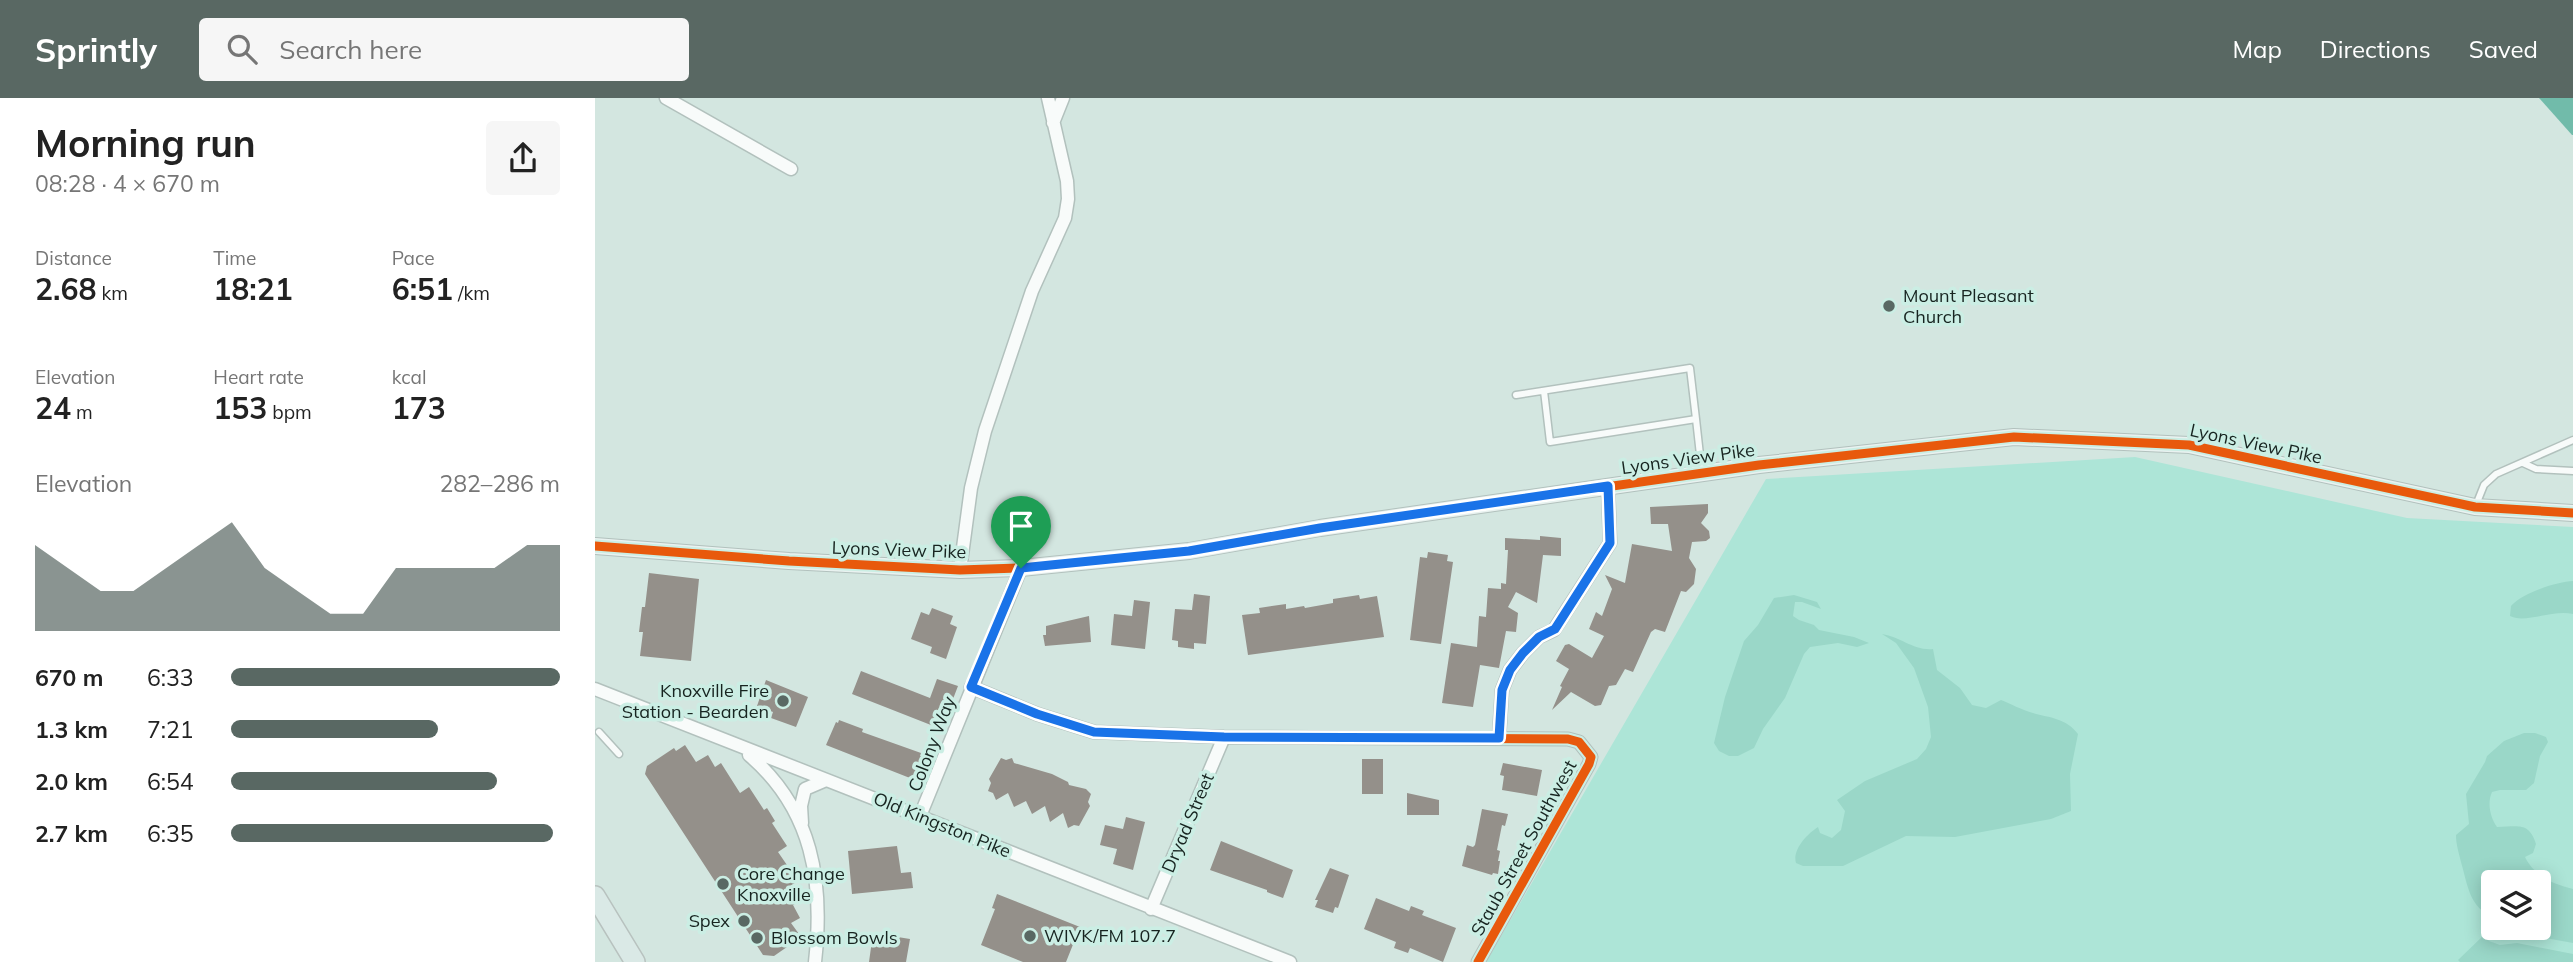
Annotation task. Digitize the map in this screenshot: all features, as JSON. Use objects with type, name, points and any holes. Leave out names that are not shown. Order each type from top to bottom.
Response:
[{"type":"main road","points":[[595,896],[629,960]]},
{"type":"street","points":[[666,98],[790,169]]},
{"type":"street","points":[[960,570],[971,488],[985,431],[1032,291],[1065,218],[1067,181],[1048,98]]},
{"type":"street","points":[[1052,123],[1063,98]]},
{"type":"street","name":"Lyons View Pike","points":[[595,546],[789,561],[960,570],[1021,568],[1189,551],[1320,528],[1759,465],[2014,437],[2189,445],[2476,507],[2573,513]]},
{"type":"street","points":[[971,687],[1037,714],[1094,732],[1224,737],[1499,738],[1502,690],[1510,670],[1539,637],[1555,629],[1610,543],[1608,486]]},
{"type":"street","name":"Colony Way","points":[[920,816],[1021,568]]},
{"type":"street","name":"Old Kingston Pike","points":[[595,689],[1290,962]]},
{"type":"street","name":"Dryad Street","points":[[1151,909],[1224,737]]},
{"type":"street","name":"Staub Street Southwest","points":[[1478,962],[1589,765],[1591,757],[1580,742],[1569,739],[1499,738]]},
{"type":"street","points":[[741,748],[771,774],[803,831],[814,859],[818,932],[815,962]]},
{"type":"street","points":[[803,831],[801,806],[805,789],[825,780]]},
{"type":"lane","points":[[1516,395],[1691,368],[1702,474]]},
{"type":"lane","points":[[1543,391],[1550,442],[1696,419]]},
{"type":"lane","points":[[2476,507],[2484,485],[2496,474],[2573,440]]},
{"type":"lane","points":[[2523,463],[2536,469],[2573,471]]},
{"type":"lane","points":[[599,732],[619,754]]},
{"type":"shaded area","points":[[2539,98],[2573,98],[2573,135],[2572,135]]},
{"type":"shaded area","points":[[2135,457],[2407,518],[2573,527],[2573,962],[1486,962],[1766,479]]},
{"type":"shaded area","points":[[2573,581],[2573,614],[2557,613],[2523,618],[2510,616],[2511,606],[2523,597],[2549,586]]},
{"type":"shaded area","points":[[1794,595],[1817,602],[1821,609],[1795,602],[1793,616],[1799,620],[1814,625],[1819,630],[1869,643],[1857,647],[1838,643],[1810,647],[1804,654],[1785,698],[1763,729],[1754,748],[1738,756],[1729,756],[1719,751],[1714,743],[1725,697],[1744,641],[1758,625],[1774,598]]},
{"type":"shaded area","points":[[1882,634],[1920,648],[1933,649],[1937,670],[1960,688],[1972,705],[1986,708],[2001,700],[2029,712],[2057,719],[2073,729],[2078,734],[2070,774],[2071,811],[2051,819],[1955,837],[1906,836],[1843,866],[1803,866],[1796,863],[1798,848],[1818,827],[1820,833],[1832,838],[1841,830],[1845,811],[1837,800],[1865,781],[1917,759],[1926,749],[1931,737],[1928,707],[1914,668],[1896,643]]},
{"type":"shaded area","points":[[2524,733],[2535,733],[2546,737],[2548,742],[2540,756],[2534,783],[2526,790],[2492,792],[2490,801],[2491,814],[2497,827],[2516,826],[2530,832],[2536,844],[2533,853],[2525,857],[2534,870],[2481,870],[2481,909],[2471,895],[2456,835],[2469,824],[2466,794],[2487,756],[2504,741]]},
{"type":"shaded area","points":[[2551,882],[2573,889],[2573,943],[2551,939]]},
{"type":"shaded area","points":[[2481,938],[2500,945],[2517,943],[2573,954],[2573,962],[2458,960]]},
{"type":"building","points":[[1708,504],[1708,513],[1701,523],[1709,531],[1710,538],[1692,542],[1689,558],[1696,569],[1694,584],[1686,592],[1681,591],[1665,632],[1655,629],[1651,632],[1633,672],[1625,669],[1616,685],[1609,686],[1601,705],[1595,706],[1571,692],[1552,710],[1569,669],[1556,661],[1565,645],[1569,644],[1592,658],[1604,636],[1589,629],[1596,612],[1602,616],[1612,589],[1605,575],[1625,583],[1632,544],[1672,551],[1668,524],[1651,524],[1650,507]]},
{"type":"building","points":[[1540,536],[1561,538],[1561,556],[1543,555],[1537,603],[1516,592],[1508,607],[1518,613],[1516,632],[1506,631],[1499,668],[1480,665],[1473,707],[1442,703],[1451,643],[1477,647],[1479,616],[1486,617],[1488,588],[1501,589],[1501,583],[1506,584],[1508,550],[1505,550],[1505,538],[1540,540]]},
{"type":"building","points":[[1428,552],[1448,555],[1447,561],[1453,562],[1441,644],[1410,640],[1420,557],[1427,558]]},
{"type":"building","points":[[649,573],[699,579],[691,661],[640,656],[643,632],[639,632]]},
{"type":"building","points":[[1194,594],[1210,596],[1206,644],[1194,643],[1194,649],[1178,647],[1178,641],[1172,640],[1175,609],[1192,610]]},
{"type":"building","points":[[1359,595],[1360,599],[1377,596],[1384,637],[1248,655],[1242,615],[1260,613],[1259,608],[1286,604],[1286,609],[1305,608],[1333,603],[1333,599]]},
{"type":"building","points":[[1134,600],[1150,602],[1145,649],[1111,645],[1114,614],[1132,616]]},
{"type":"building","points":[[932,608],[953,616],[950,624],[957,627],[946,659],[930,653],[932,647],[911,639],[921,612],[929,615]]},
{"type":"building","points":[[1089,616],[1091,642],[1045,646],[1043,635],[1046,635],[1046,626]]},
{"type":"building","points":[[861,671],[930,698],[937,679],[958,686],[953,699],[948,697],[936,727],[852,694]]},
{"type":"building","name":"Knoxville Fire Station - Bearden","points":[[766,680],[808,697],[796,727],[771,718],[773,712],[757,706]]},
{"type":"building","points":[[839,720],[863,729],[862,732],[921,753],[920,756],[924,757],[915,780],[826,745]]},
{"type":"building","points":[[685,745],[696,762],[708,755],[715,767],[721,763],[740,793],[749,787],[764,810],[767,808],[775,821],[772,823],[787,846],[778,852],[798,881],[790,886],[800,901],[793,905],[800,918],[791,923],[799,934],[795,937],[797,940],[774,956],[763,955],[645,774],[647,766],[674,748],[676,751]]},
{"type":"building","points":[[1001,758],[1012,758],[1014,763],[1052,774],[1069,785],[1086,789],[1091,794],[1088,802],[1090,806],[1079,826],[1068,828],[1063,813],[1050,822],[1045,806],[1032,814],[1026,801],[1014,807],[1008,793],[996,800],[993,793],[988,791],[991,783],[989,779]]},
{"type":"building","points":[[1362,759],[1383,759],[1383,794],[1362,794]]},
{"type":"building","points":[[1503,763],[1542,770],[1537,796],[1502,790],[1504,776],[1500,775]]},
{"type":"building","points":[[1407,793],[1439,800],[1439,815],[1407,815]]},
{"type":"building","points":[[1482,809],[1508,814],[1505,826],[1502,825],[1497,850],[1500,851],[1498,874],[1492,875],[1462,866],[1467,845],[1475,845]]},
{"type":"building","points":[[1126,817],[1145,822],[1133,870],[1113,864],[1117,849],[1100,845],[1105,825],[1123,829]]},
{"type":"building","points":[[1221,841],[1293,870],[1283,898],[1210,870]]},
{"type":"building","points":[[897,846],[901,873],[911,872],[913,888],[852,894],[848,851]]},
{"type":"building","points":[[1330,868],[1349,875],[1338,908],[1335,907],[1333,913],[1315,907],[1318,900],[1315,900]]},
{"type":"building","name":"WIVK/FM 107.7","points":[[997,894],[1080,927],[1066,962],[1023,962],[981,945],[995,909],[992,908]]},
{"type":"building","points":[[1376,898],[1409,911],[1411,906],[1424,911],[1422,915],[1456,928],[1443,962],[1410,948],[1408,953],[1394,948],[1396,942],[1364,929]]},
{"type":"building","points":[[873,933],[910,939],[906,962],[869,962]]},
{"type":"cycle path","points":[[595,546],[789,561],[960,570],[1021,568],[1189,551],[1320,528],[1759,465],[2014,437],[2189,445],[2475,507],[2573,513]]},
{"type":"cycle path","points":[[971,687],[1037,714],[1094,732],[1224,737],[1568,739],[1579,742],[1591,757],[1589,764],[1478,962]]},
{"type":"place","name":"Mount Pleasant Church","points":[[1889,306]]},
{"type":"place","name":"Knoxville Fire Station - Bearden","points":[[783,701]]},
{"type":"place","name":"Core Change Knoxville","points":[[723,884]]},
{"type":"place","name":"Spex","points":[[744,921]]},
{"type":"place","name":"WIVK/FM 107.7","points":[[1030,936]]},
{"type":"place","name":"Blossom Bowls","points":[[757,938]]},
{"type":"route","points":[[1608,486],[1610,543],[1555,629],[1539,637],[1510,670],[1502,690],[1499,738],[1224,737],[1094,732],[1037,714],[971,687],[1021,568],[1189,551],[1320,528],[1608,486]]}]
